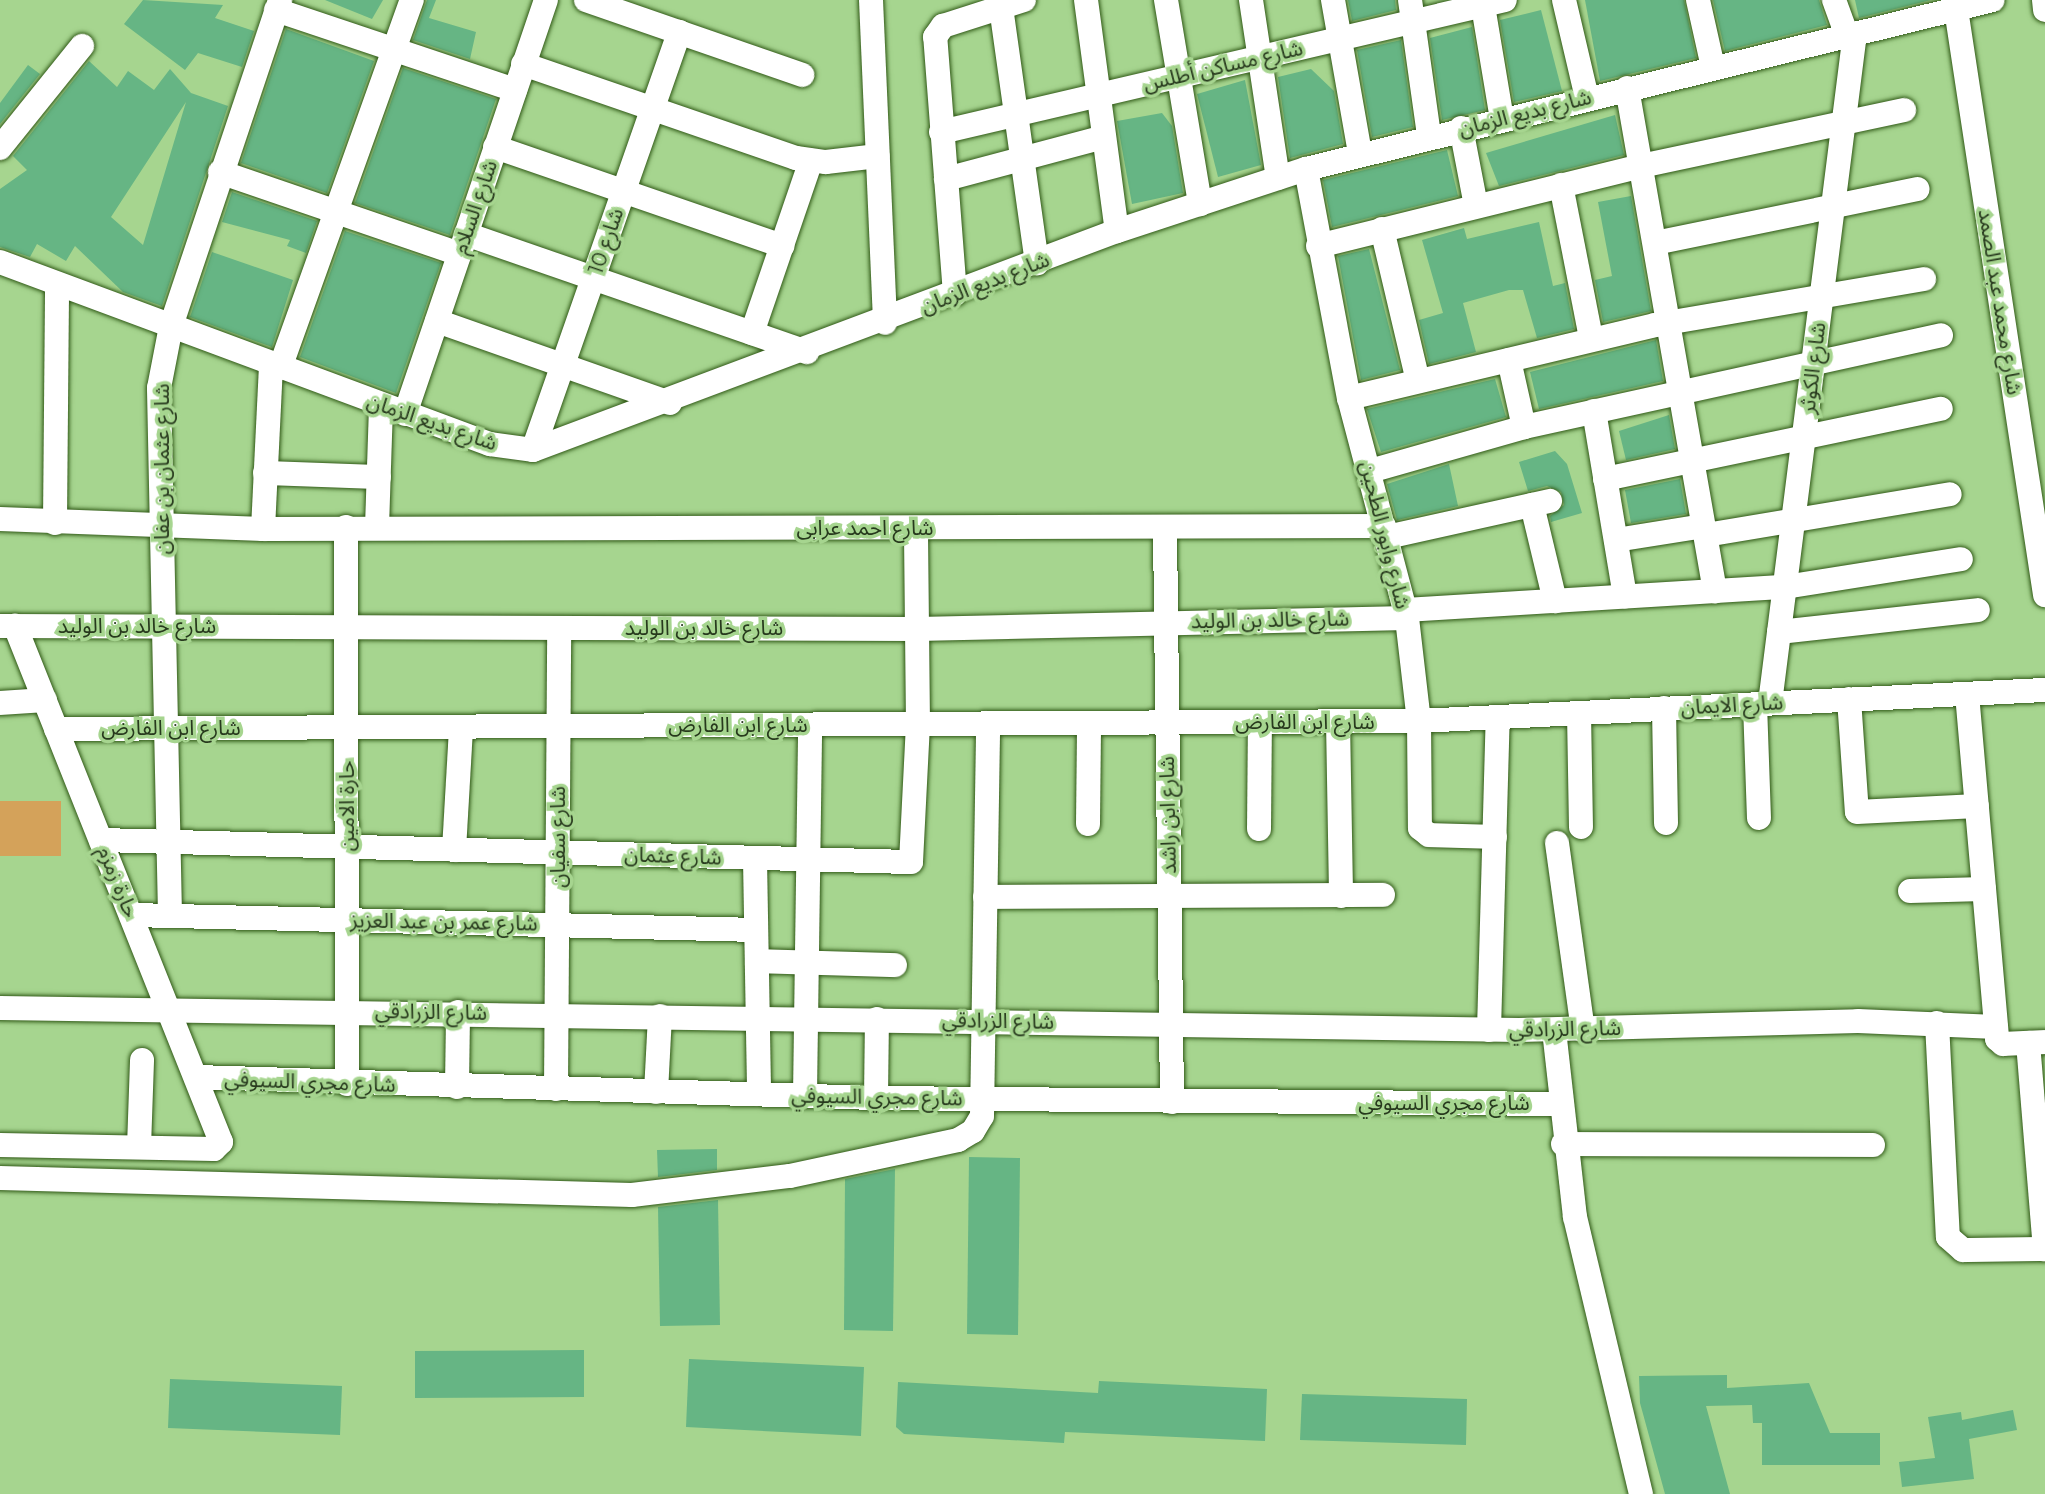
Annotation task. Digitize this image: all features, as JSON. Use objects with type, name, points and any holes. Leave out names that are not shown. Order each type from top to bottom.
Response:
[{"type":"street","points":[[262,529],[276,367],[336,212],[412,0]]},
{"type":"street","name":"شارع السلام","points":[[405,414],[546,0]]},
{"type":"street","points":[[586,0],[802,75]]},
{"type":"street","points":[[871,0],[885,323]]},
{"type":"street","points":[[1086,0],[1116,232]]},
{"type":"street","points":[[1166,0],[1200,204]]},
{"type":"street","points":[[1251,0],[1278,178]]},
{"type":"street","points":[[1333,0],[1360,153]]},
{"type":"street","points":[[1563,0],[1587,98]]},
{"type":"street","points":[[1698,0],[1713,67]]},
{"type":"street","points":[[1834,0],[1851,34]]},
{"type":"street","name":"شارع بديع الزمان","points":[[0,262],[405,414],[491,444],[533,450],[670,403],[885,323],[1116,232],[1306,169],[1461,128],[1993,0]]},
{"type":"street","points":[[2044,0],[2045,10]]},
{"type":"street","points":[[955,295],[935,37],[943,26],[1008,2],[1016,114],[1037,263]]},
{"type":"street","points":[[1490,2],[1502,118]]},
{"type":"street","name":"شارع مساكن أطلس","points":[[941,132],[1340,39],[1411,11],[1490,2]]},
{"type":"street","points":[[278,5],[394,50],[514,90]]},
{"type":"street","name":"شارع عثمان بن عفان","points":[[170,915],[159,388],[171,326],[220,172],[278,5]]},
{"type":"street","name":"شارع محمد عبد الصمد","points":[[1956,9],[2045,595]]},
{"type":"street","points":[[1411,11],[1429,136]]},
{"type":"street","name":"شارع 10","points":[[533,450],[679,32]]},
{"type":"street","name":"شارع الكوثر","points":[[1759,818],[1762,703],[1779,632],[1785,587],[1844,123],[1851,34]]},
{"type":"street","points":[[0,148],[82,46]]},
{"type":"street","points":[[523,64],[811,161],[878,156]]},
{"type":"street","points":[[1628,88],[1715,591]]},
{"type":"street","points":[[1318,246],[1641,166],[1904,110]]},
{"type":"street","points":[[1461,128],[1476,205]]},
{"type":"street","points":[[946,179],[1104,137]]},
{"type":"street","points":[[495,147],[782,246]]},
{"type":"street","points":[[752,333],[811,161]]},
{"type":"street","name":"شارع وابور الطحين","points":[[1306,169],[1318,246],[1349,398],[1406,614],[1419,721],[1423,832],[1495,837]]},
{"type":"street","points":[[220,172],[336,212],[593,278],[807,352]]},
{"type":"street","points":[[1561,185],[1591,338]]},
{"type":"street","points":[[1655,243],[1917,189]]},
{"type":"street","points":[[1382,229],[1419,381]]},
{"type":"street","points":[[1349,398],[1591,338],[1924,279]]},
{"type":"street","points":[[55,523],[57,285]]},
{"type":"street","points":[[436,321],[670,403]]},
{"type":"street","points":[[1370,471],[1524,427],[1941,335]]},
{"type":"street","points":[[1509,360],[1524,427]]},
{"type":"street","points":[[377,527],[382,405]]},
{"type":"street","points":[[1605,479],[1941,409]]},
{"type":"street","points":[[1594,411],[1625,596]]},
{"type":"street","points":[[265,473],[379,477]]},
{"type":"street","points":[[1616,540],[1793,521],[1950,494]]},
{"type":"street","name":"شارع احمد عرابى","points":[[0,519],[262,529],[377,527],[1386,531],[1541,503],[1555,601]]},
{"type":"street","name":"حارة الامين","points":[[346,527],[347,1084]]},
{"type":"street","name":"شارع عثمان","points":[[101,840],[755,859],[914,859],[918,724],[916,528]]},
{"type":"street","name":"شارع ابن راشد","points":[[1165,529],[1172,1102]]},
{"type":"street","name":"شارع خالد بن الوليد","points":[[7,626],[917,629],[1406,614],[1625,596],[1785,587],[1961,559]]},
{"type":"street","points":[[1779,632],[1978,610]]},
{"type":"street","name":"حارة زمزم","points":[[7,626],[45,700],[220,1137],[214,1149],[139,1147]]},
{"type":"street","name":"شارع سفيان","points":[[556,1089],[559,628]]},
{"type":"street","name":"شارع الايمان","points":[[1419,721],[2045,690]]},
{"type":"street","points":[[1967,694],[1996,1033]]},
{"type":"street","points":[[1849,699],[1857,812],[1977,806]]},
{"type":"street","points":[[0,703],[45,700]]},
{"type":"street","points":[[1664,708],[1666,823]]},
{"type":"street","points":[[1579,713],[1581,827]]},
{"type":"street","points":[[1489,1030],[1498,717]]},
{"type":"street","name":"شارع ابن الفارض","points":[[56,729],[1419,721]]},
{"type":"street","points":[[1259,829],[1260,722]]},
{"type":"street","points":[[1338,722],[1341,895]]},
{"type":"street","points":[[0,1178],[553,1194],[712,1189],[958,1140],[973,1131],[982,1116],[988,723]]},
{"type":"street","points":[[1088,824],[1090,723]]},
{"type":"street","points":[[805,1096],[810,963],[810,724]]},
{"type":"street","points":[[454,850],[461,727]]},
{"type":"street","points":[[1557,843],[1583,1030]]},
{"type":"street","points":[[755,859],[759,1094]]},
{"type":"street","points":[[1910,891],[1984,889]]},
{"type":"street","points":[[985,897],[1383,895]]},
{"type":"street","name":"شارع عمر بن عبد العزيز","points":[[131,915],[756,930]]},
{"type":"street","points":[[757,961],[895,965]]},
{"type":"street","name":"شارع الزرادقي","points":[[0,1008],[168,1007],[1489,1030],[1937,1023],[2036,1043]]},
{"type":"street","points":[[457,1087],[458,1012]]},
{"type":"street","points":[[656,1092],[660,1016]]},
{"type":"street","points":[[876,1098],[877,1019]]},
{"type":"street","points":[[1937,1023],[1948,1237],[1963,1250],[2045,1249],[2036,1043]]},
{"type":"street","points":[[1554,1030],[1563,1144],[1641,1494]]},
{"type":"street","points":[[0,1145],[139,1147],[142,1060]]},
{"type":"street","name":"شارع مجري السيوفي","points":[[196,1077],[347,1084],[876,1098],[1559,1104]]},
{"type":"street","points":[[1563,1144],[1873,1145]]},
{"type":"shaded area","points":[[0,801],[61,801],[61,856],[0,856]]},
{"type":"building","points":[[143,0],[223,5],[215,18],[254,31],[242,67],[198,53],[185,70],[124,24]]},
{"type":"building","points":[[325,0],[383,0],[372,19]]},
{"type":"building","points":[[427,0],[436,0],[429,18],[476,32],[470,59],[413,40]]},
{"type":"building","points":[[1348,0],[1395,0],[1396,10],[1352,21]]},
{"type":"building","points":[[1585,0],[1684,0],[1696,58],[1600,81]]},
{"type":"building","points":[[1713,0],[1819,0],[1827,25],[1725,51]]},
{"type":"building","points":[[1855,0],[1931,0],[1859,18]]},
{"type":"building","points":[[1541,10],[1562,91],[1514,102],[1500,20]]},
{"type":"building","points":[[1472,27],[1485,110],[1442,120],[1430,38]]},
{"type":"building","points":[[286,29],[374,61],[327,193],[241,163]]},
{"type":"building","points":[[1401,40],[1413,127],[1372,137],[1357,50]]},
{"type":"building","points":[[89,61],[117,87],[128,71],[154,90],[170,69],[191,93],[228,106],[162,306],[123,292],[75,246],[66,261],[37,244],[30,257],[0,247],[0,189],[27,170],[13,156]],"holes":[[[186,102],[143,245],[111,217]]]},
{"type":"building","points":[[28,65],[40,74],[0,124],[0,103]]},
{"type":"building","points":[[403,68],[496,99],[450,235],[355,203]]},
{"type":"building","points":[[1311,69],[1334,91],[1343,144],[1290,158],[1278,77]]},
{"type":"building","points":[[1245,80],[1261,165],[1218,177],[1197,94]]},
{"type":"building","points":[[1162,113],[1172,126],[1183,193],[1132,204],[1117,121]]},
{"type":"building","points":[[1615,115],[1624,155],[1499,186],[1486,153]]},
{"type":"building","points":[[1447,150],[1458,196],[1332,227],[1323,180]]},
{"type":"building","points":[[232,192],[317,221],[306,253],[287,246],[290,240],[222,222]]},
{"type":"building","points":[[1631,196],[1651,311],[1603,322],[1595,280],[1612,276],[1598,202]]},
{"type":"building","points":[[1539,222],[1553,286],[1565,283],[1574,329],[1537,338],[1523,290],[1509,290],[1463,303],[1476,352],[1429,364],[1419,320],[1443,313],[1422,240],[1464,228],[1467,239]]},
{"type":"building","points":[[345,231],[441,263],[396,393],[300,357]]},
{"type":"building","points":[[1369,249],[1400,370],[1361,380],[1338,256]]},
{"type":"building","points":[[212,252],[293,280],[272,347],[190,317]]},
{"type":"building","points":[[1656,340],[1663,381],[1539,409],[1530,372]]},
{"type":"building","points":[[1495,379],[1506,417],[1381,452],[1367,409]]},
{"type":"building","points":[[1669,415],[1675,449],[1626,460],[1619,431]]},
{"type":"building","points":[[1555,451],[1567,464],[1582,513],[1551,522],[1550,516],[1564,505],[1561,492],[1547,486],[1528,491],[1519,462]]},
{"type":"building","points":[[1449,464],[1458,506],[1397,520],[1387,484]]},
{"type":"building","points":[[1680,479],[1686,514],[1631,523],[1625,490]]},
{"type":"building","points":[[717,1149],[717,1170],[658,1177],[657,1150]]},
{"type":"building","points":[[969,1157],[1020,1158],[1018,1335],[967,1334]]},
{"type":"building","points":[[895,1169],[893,1331],[844,1330],[845,1179]]},
{"type":"building","points":[[718,1200],[720,1325],[660,1326],[658,1207]]},
{"type":"building","points":[[584,1350],[584,1397],[415,1398],[415,1351]]},
{"type":"building","points":[[689,1359],[864,1367],[861,1436],[686,1427]]},
{"type":"building","points":[[1727,1375],[1727,1388],[1809,1383],[1830,1433],[1880,1433],[1880,1465],[1762,1465],[1762,1423],[1753,1423],[1752,1405],[1706,1406],[1730,1494],[1665,1494],[1640,1403],[1639,1376]]},
{"type":"building","points":[[170,1379],[342,1386],[340,1435],[168,1428]]},
{"type":"building","points":[[1099,1381],[1267,1389],[1265,1441],[1065,1432],[1064,1443],[904,1434],[896,1427],[898,1382],[1098,1393]]},
{"type":"building","points":[[1302,1394],[1467,1399],[1466,1445],[1300,1440]]},
{"type":"building","points":[[2013,1410],[2017,1430],[1969,1439],[1974,1479],[1902,1487],[1899,1462],[1935,1458],[1928,1417],[1961,1412],[1962,1420]]}]
